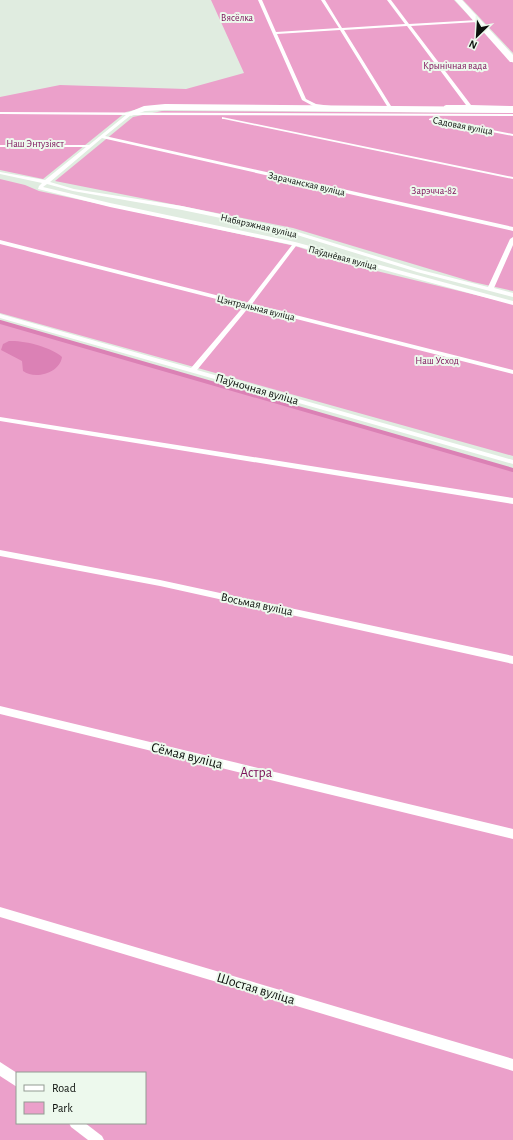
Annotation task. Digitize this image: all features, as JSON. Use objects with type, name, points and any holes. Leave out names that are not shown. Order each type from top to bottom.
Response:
[{"type":"street","points":[[458,0],[513,60]]},
{"type":"street","points":[[131,113],[144,109],[165,107],[513,108]]},
{"type":"lane","points":[[260,0],[302,96],[308,103],[331,106],[513,108]]},
{"type":"lane","points":[[323,0],[340,30],[389,106]]},
{"type":"lane","points":[[390,0],[470,107]]},
{"type":"lane","points":[[275,33],[477,21]]},
{"type":"lane","points":[[0,113],[513,115]]},
{"type":"lane","points":[[46,182],[88,146],[102,137],[131,113]]},
{"type":"lane","points":[[205,114],[513,178]]},
{"type":"lane","name":"Садовая вуліца","points":[[413,115],[513,135]]},
{"type":"lane","name":"Зарачанская вуліца","points":[[102,137],[513,229]]},
{"type":"lane","points":[[0,146],[88,146]]},
{"type":"lane","name":"Набярэжная вуліца","points":[[0,173],[46,182],[73,190],[182,208],[284,230],[419,271],[513,295]]},
{"type":"lane","name":"Паўднёвая вуліца","points":[[46,182],[40,188],[295,244],[513,303]]},
{"type":"lane","points":[[490,290],[513,240]]},
{"type":"lane","name":"Цэнтральная вуліца","points":[[0,242],[513,372]]},
{"type":"lane","points":[[194,370],[248,305],[295,244]]},
{"type":"lane","name":"Паўночная вуліца","points":[[0,316],[513,462]]},
{"type":"lane","points":[[0,419],[513,500]]},
{"type":"lane","name":"Восьмая вуліца","points":[[0,553],[160,583],[513,660]]},
{"type":"lane","name":"Сёмая вуліца","points":[[0,710],[513,834]]},
{"type":"lane","name":"Шостая вуліца","points":[[0,912],[513,1065]]},
{"type":"lane","points":[[0,1068],[16,1080]]},
{"type":"lane","points":[[76,1124],[98,1140]]},
{"type":"green space","points":[[211,0],[454,0],[513,63],[513,108],[151,106],[126,112],[43,179],[0,170],[0,97],[60,85],[186,89],[244,73]]},
{"type":"green space","points":[[463,0],[513,0],[513,53]]},
{"type":"green space","name":"Зарэчча-82","points":[[162,111],[513,113],[513,291],[473,282],[293,228],[55,181],[133,117]]},
{"type":"green space","name":"Наш Усход","points":[[0,179],[25,185],[39,191],[295,246],[356,266],[513,304],[513,456],[0,313]]},
{"type":"green space","name":"Астра","points":[[0,322],[513,471],[513,1140],[0,1140]]},
{"type":"shaded area","points":[[9,341],[29,343],[45,347],[62,357],[60,363],[52,371],[40,375],[28,374],[23,371],[22,361],[1,350],[3,344]]},
{"type":"waterway","points":[[0,322],[513,470]]},
{"type":"park label","name":"Вясёлка","points":[[237,17]]},
{"type":"park label","name":"Крынічная вада","points":[[455,65]]},
{"type":"park label","name":"Наш Энтузіяст","points":[[35,143]]}]
